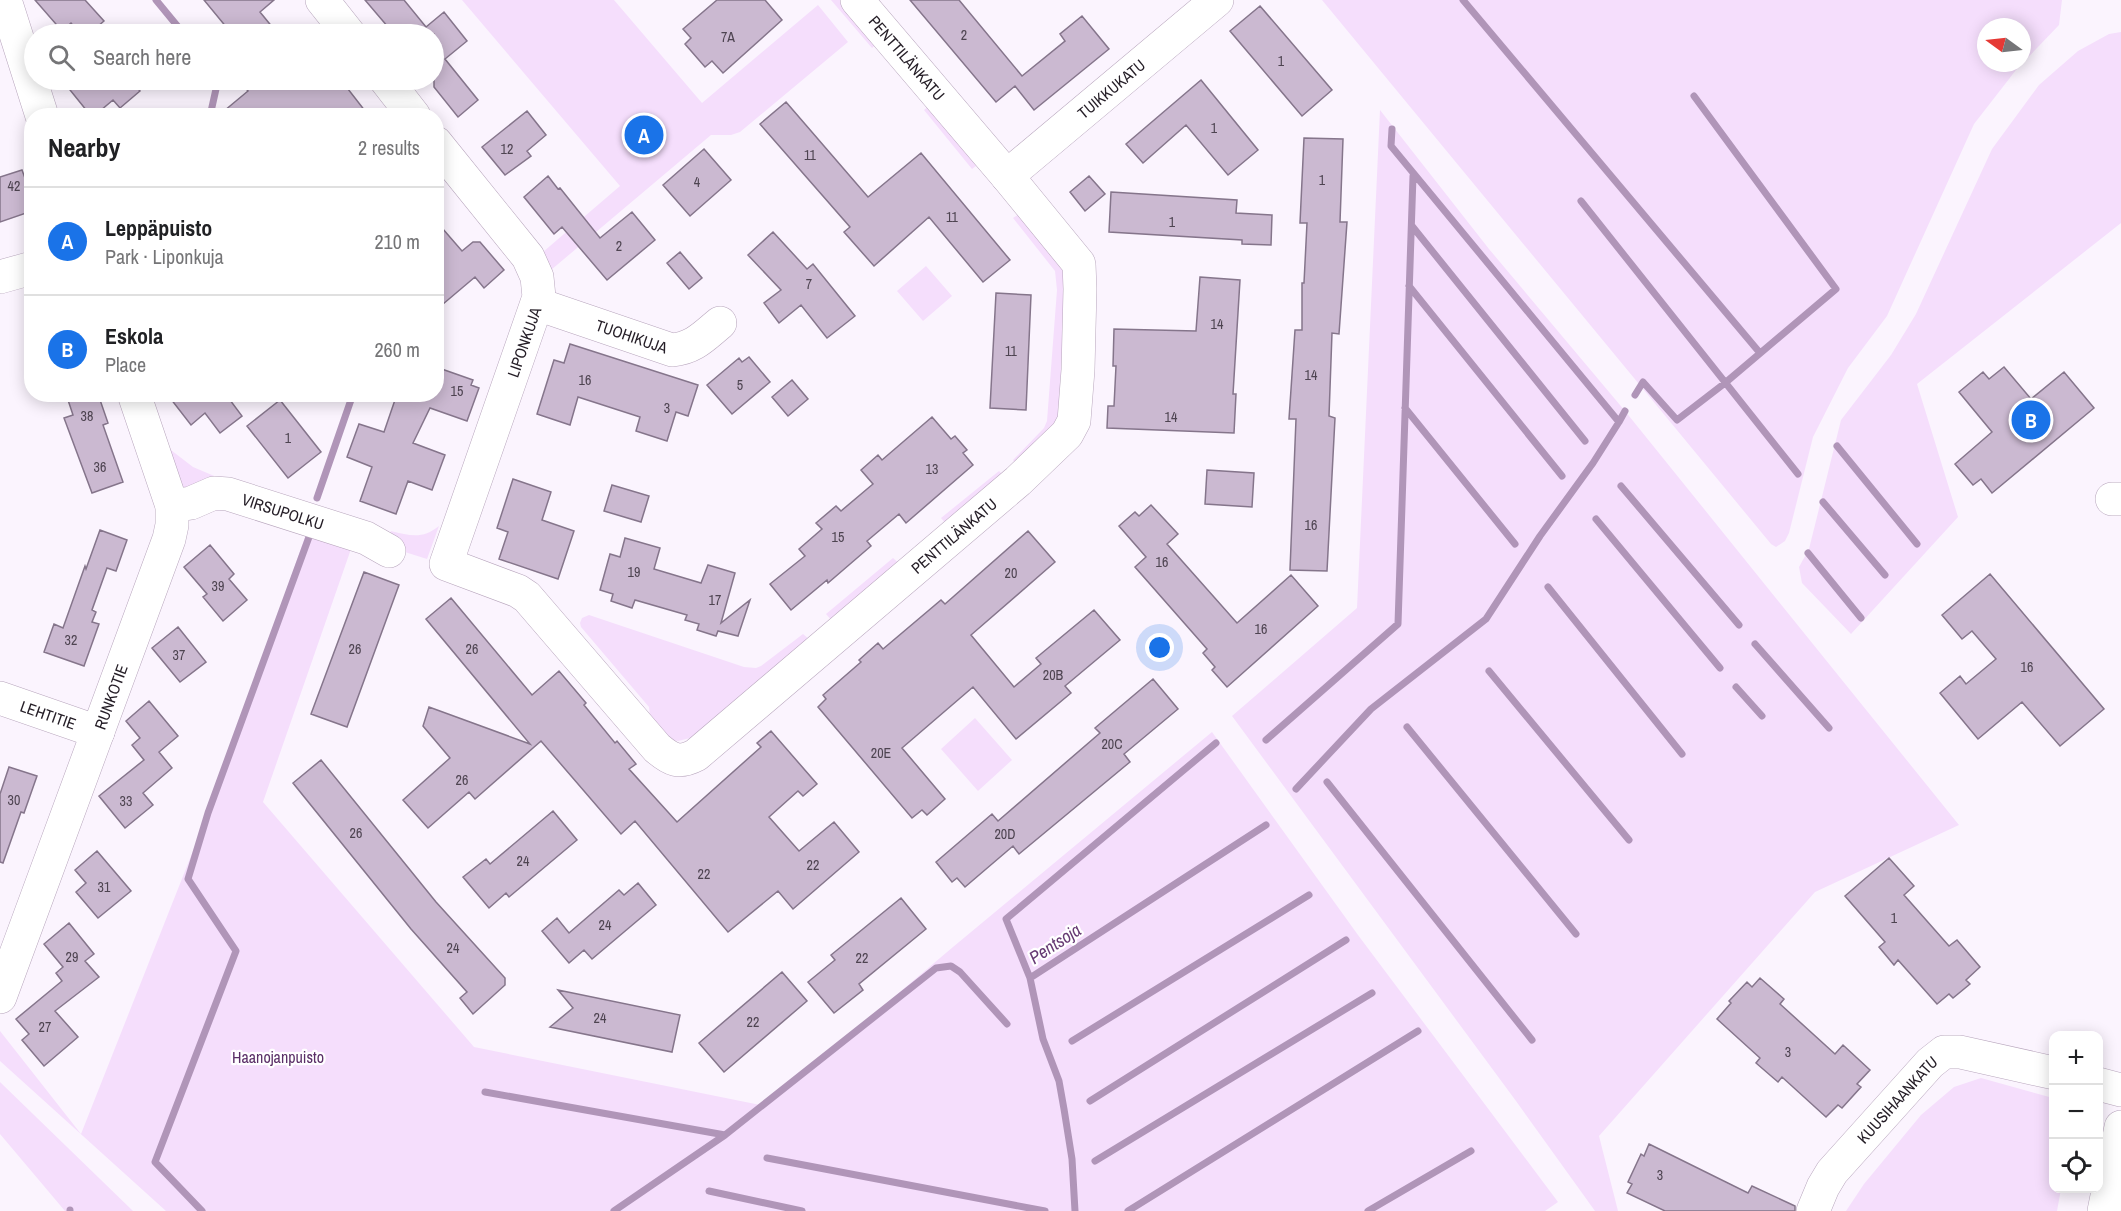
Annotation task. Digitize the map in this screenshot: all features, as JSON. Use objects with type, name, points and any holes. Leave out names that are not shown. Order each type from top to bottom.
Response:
[{"type":"street","points":[[5,0],[24,60]]},
{"type":"street","points":[[322,0],[342,24]]},
{"type":"street","name":"PENTTILÄNKATU","points":[[446,564],[518,591],[527,597],[657,748],[680,761],[685,761],[696,755],[1018,481],[1050,452],[1071,428],[1074,421],[1078,370],[1079,264],[857,0]]},
{"type":"street","name":"TUIKKUKATU","points":[[1007,176],[1216,0]]},
{"type":"street","points":[[34,90],[39,108]]},
{"type":"street","points":[[394,90],[408,108]]},
{"type":"street","name":"LIPONKUJA","points":[[444,153],[528,257],[537,277],[539,297],[446,564]]},
{"type":"street","points":[[0,277],[24,270]]},
{"type":"street","name":"TUOHIKUJA","points":[[537,304],[672,350],[693,345],[720,323]]},
{"type":"street","name":"RUNKOTIE","points":[[0,997],[169,539],[172,506],[137,402]]},
{"type":"street","name":"VIRSUPOLKU","points":[[172,506],[192,503],[214,493],[228,494],[366,538],[389,551]]},
{"type":"street","name":"LEHTITIE","points":[[0,698],[98,732]]},
{"type":"street","name":"KUUSIHAANKATU","points":[[1813,1211],[1832,1172],[1930,1063],[1944,1052],[1960,1052],[2049,1072]]},
{"type":"street","points":[[2102,1085],[2121,1090]]},
{"type":"street","points":[[2104,1211],[2121,1127]]},
{"type":"green space","points":[[462,0],[614,0],[702,103],[818,5],[848,42],[740,132],[731,135],[711,135],[551,270],[543,252],[620,186]]},
{"type":"green space","points":[[831,0],[841,0],[878,43],[872,48]]},
{"type":"green space","points":[[1322,0],[2062,0],[2059,25],[2031,54],[2031,18],[1977,18],[1977,72],[2014,72],[1974,124],[1887,316],[1848,368],[1813,437],[1789,533],[1785,541],[1776,547],[1771,544]]},
{"type":"green space","points":[[2121,32],[2121,223],[1917,384],[1958,517],[1851,634],[1802,583],[1799,567],[1809,549],[1841,420],[1891,355],[1916,314],[1992,149],[2039,85],[2078,51],[2109,34]]},
{"type":"green space","points":[[931,104],[980,163],[972,169],[924,110]]},
{"type":"green space","points":[[1380,110],[1489,249],[1625,411],[1959,825],[1815,892],[1599,1136],[1618,1211],[1595,1211],[1232,716],[1357,608]]},
{"type":"green space","points":[[1022,212],[1063,262],[1067,284],[1058,420],[1018,466],[1013,460],[1044,428],[1047,421],[1057,290],[1055,271],[1013,218]]},
{"type":"green space","points":[[926,266],[952,296],[923,321],[897,291]]},
{"type":"green space","points":[[167,447],[193,467],[219,478],[201,489],[181,487]]},
{"type":"green space","points":[[999,471],[1005,477],[948,526],[941,518]]},
{"type":"green space","points":[[439,526],[427,559],[389,547],[387,543],[391,531],[422,535]]},
{"type":"green space","name":"Haanojanpuisto","points":[[306,534],[351,549],[263,802],[474,1047],[765,1106],[1212,732],[1358,935],[1558,1202],[1545,1211],[166,1211],[0,1061],[0,1031],[81,1134],[208,813]]},
{"type":"green space","points":[[893,558],[901,565],[833,622],[826,614]]},
{"type":"green space","points":[[589,615],[744,667],[761,666],[803,634],[810,640],[694,737],[678,741],[669,739],[650,716],[649,707],[581,627],[582,618]]},
{"type":"green space","points":[[975,718],[1012,760],[978,791],[941,749]]},
{"type":"green space","points":[[1981,1078],[2049,1097],[2049,1193],[2060,1193],[2057,1211],[1846,1211],[1864,1184],[1921,1115],[1954,1087]]},
{"type":"green space","points":[[0,1082],[133,1211],[65,1211],[0,1134]]},
{"type":"building","points":[[35,0],[85,0],[104,21],[101,24],[56,24]]},
{"type":"building","points":[[204,0],[274,0],[260,12],[270,24],[224,24]]},
{"type":"building","points":[[365,0],[404,0],[424,24],[385,24]]},
{"type":"building","points":[[717,0],[765,0],[782,20],[723,73],[712,61],[705,67],[685,44],[691,38],[683,29]]},
{"type":"building","points":[[910,0],[959,0],[1022,76],[1065,41],[1060,34],[1082,16],[1109,49],[1034,110],[1015,86],[996,102]]},
{"type":"building","points":[[1260,6],[1332,90],[1302,116],[1230,31]]},
{"type":"building","points":[[444,12],[467,41],[445,59],[478,100],[458,117],[436,90],[444,90],[444,24],[430,24]]},
{"type":"building","points":[[1201,80],[1258,150],[1228,175],[1186,125],[1143,163],[1126,144]]},
{"type":"building","points":[[70,90],[140,91],[120,108],[113,100],[104,108],[85,108]]},
{"type":"building","points":[[349,90],[363,108],[228,108],[248,91]]},
{"type":"building","points":[[786,102],[868,197],[921,153],[1010,260],[983,282],[929,217],[874,266],[844,232],[850,227],[760,124]]},
{"type":"building","points":[[527,111],[546,135],[527,151],[531,156],[505,175],[482,147]]},
{"type":"building","points":[[1304,138],[1343,139],[1340,222],[1347,222],[1339,334],[1332,333],[1329,416],[1335,418],[1327,571],[1290,570],[1296,419],[1289,419],[1295,330],[1302,330],[1302,283],[1304,283],[1307,223],[1300,223]]},
{"type":"building","points":[[704,149],[731,180],[690,216],[663,185]]},
{"type":"building","points":[[22,170],[24,175],[24,214],[0,222],[0,177]]},
{"type":"building","points":[[548,176],[600,238],[632,212],[655,240],[607,280],[562,227],[554,234],[524,197]]},
{"type":"building","points":[[1089,176],[1105,194],[1085,211],[1070,192]]},
{"type":"building","points":[[1111,192],[1237,200],[1236,213],[1272,215],[1271,245],[1242,244],[1242,240],[1109,232]]},
{"type":"building","points":[[444,230],[462,251],[473,242],[480,242],[504,270],[484,288],[475,277],[444,303]]},
{"type":"building","points":[[773,232],[807,269],[813,264],[855,316],[827,338],[801,305],[779,323],[764,303],[781,290],[748,255]]},
{"type":"building","points":[[680,252],[702,278],[689,289],[667,263]]},
{"type":"building","points":[[1200,277],[1240,280],[1233,394],[1236,394],[1234,433],[1107,428],[1108,406],[1114,406],[1116,366],[1113,366],[1114,329],[1196,331]]},
{"type":"building","points":[[996,293],[1031,295],[1026,410],[990,408]]},
{"type":"building","points":[[570,344],[698,385],[688,416],[676,412],[667,441],[636,431],[640,417],[578,397],[570,425],[537,414],[554,360],[564,363]]},
{"type":"building","points":[[749,357],[770,382],[732,414],[707,385],[739,358],[742,362]]},
{"type":"building","points":[[2004,367],[2031,399],[2064,372],[2094,408],[1992,493],[1981,479],[1973,485],[1955,464],[1992,432],[1959,392],[1983,372],[1989,379]]},
{"type":"building","points":[[444,370],[473,380],[471,385],[479,388],[467,421],[430,408],[413,443],[445,455],[432,490],[408,481],[396,514],[360,501],[372,467],[347,457],[359,424],[384,432],[394,402],[444,402]]},
{"type":"building","points":[[792,380],[808,399],[788,416],[772,397]]},
{"type":"building","points":[[69,402],[101,402],[108,423],[103,425],[123,482],[92,493],[64,418],[73,415]]},
{"type":"building","points":[[173,402],[232,402],[242,416],[220,433],[205,413],[191,425]]},
{"type":"building","points":[[277,402],[282,402],[321,452],[288,478],[247,426]]},
{"type":"building","points":[[932,417],[951,439],[955,436],[967,450],[963,453],[973,465],[906,523],[899,514],[867,541],[871,546],[828,583],[827,580],[791,610],[770,584],[805,556],[799,549],[822,529],[816,523],[836,506],[841,511],[873,484],[861,470],[878,455],[882,460]]},
{"type":"building","points":[[1207,470],[1254,473],[1252,507],[1205,504]]},
{"type":"building","points":[[513,479],[551,492],[542,520],[574,531],[558,579],[499,559],[508,532],[497,528]]},
{"type":"building","points":[[612,485],[649,496],[641,522],[604,511]]},
{"type":"building","points":[[1151,505],[1178,534],[1167,544],[1237,623],[1291,575],[1318,606],[1227,687],[1212,670],[1215,667],[1203,653],[1207,649],[1135,567],[1146,557],[1119,526],[1135,512],[1139,516]]},
{"type":"building","points":[[100,530],[127,540],[116,571],[107,568],[92,610],[96,612],[92,622],[99,624],[84,666],[44,652],[54,624],[63,628]]},
{"type":"building","points":[[1028,531],[1055,562],[971,635],[1014,687],[1041,664],[1036,658],[1094,610],[1120,640],[1065,686],[1071,693],[1016,739],[973,687],[902,748],[945,799],[927,815],[922,810],[912,818],[818,707],[826,699],[823,695],[861,662],[859,660],[878,643],[883,649],[941,600],[945,604]]},
{"type":"building","points":[[625,538],[660,548],[654,569],[701,583],[708,565],[735,573],[721,623],[750,600],[738,636],[718,631],[716,636],[697,630],[699,624],[685,620],[687,615],[635,600],[632,608],[611,601],[613,594],[600,590],[610,554],[620,557]]},
{"type":"building","points":[[210,545],[234,574],[229,579],[247,600],[223,621],[203,597],[207,594],[184,567]]},
{"type":"building","points":[[364,572],[399,585],[347,727],[311,714]]},
{"type":"building","points":[[1990,574],[2104,709],[2060,746],[2022,702],[1978,739],[1940,693],[1960,676],[1966,684],[1996,659],[1972,631],[1962,639],[1942,615]]},
{"type":"building","points":[[451,598],[532,695],[559,671],[615,743],[617,741],[636,764],[629,769],[677,822],[761,747],[757,743],[771,731],[817,784],[803,796],[798,791],[769,817],[799,851],[834,822],[859,852],[793,909],[778,891],[728,932],[635,821],[621,834],[541,741],[475,799],[469,792],[428,828],[403,800],[450,758],[423,726],[429,707],[530,744],[426,619]]},
{"type":"building","points":[[178,627],[206,662],[180,682],[152,648]]},
{"type":"building","points":[[1153,679],[1178,709],[1124,754],[1130,762],[1019,854],[1013,846],[965,887],[957,878],[952,882],[936,862],[992,814],[998,821],[1100,733],[1095,728]]},
{"type":"building","points":[[149,701],[178,736],[159,752],[172,768],[143,793],[153,805],[125,828],[99,796],[144,760],[132,745],[140,738],[126,721]]},
{"type":"building","points":[[321,760],[436,902],[505,978],[505,985],[473,1014],[460,998],[467,992],[411,929],[293,783]]},
{"type":"building","points":[[9,767],[37,776],[3,863],[0,862],[0,794]]},
{"type":"building","points":[[553,811],[577,840],[509,897],[506,893],[489,908],[463,877],[486,859],[490,864]]},
{"type":"building","points":[[97,851],[131,891],[98,918],[76,892],[86,883],[75,870]]},
{"type":"building","points":[[1889,858],[1914,886],[1904,895],[1949,946],[1957,940],[1980,967],[1966,980],[1970,984],[1953,998],[1949,994],[1937,1004],[1898,960],[1894,965],[1879,947],[1885,942],[1845,896]]},
{"type":"building","points":[[638,883],[656,905],[592,959],[584,950],[569,963],[542,931],[557,918],[569,933],[619,890],[624,895]]},
{"type":"building","points":[[901,898],[926,929],[859,984],[863,990],[834,1013],[808,982],[835,960],[831,955]]},
{"type":"building","points":[[69,923],[94,954],[85,961],[99,977],[55,1011],[78,1037],[44,1066],[22,1040],[29,1034],[16,1019],[62,981],[56,973],[63,967],[44,944]]},
{"type":"building","points":[[782,972],[807,1001],[724,1072],[699,1043]]},
{"type":"building","points":[[1760,978],[1784,999],[1780,1004],[1835,1054],[1843,1045],[1870,1070],[1857,1084],[1861,1087],[1842,1108],[1838,1105],[1826,1117],[1782,1077],[1778,1082],[1756,1063],[1760,1058],[1717,1019],[1731,1003],[1729,1001],[1747,982],[1752,987]]},
{"type":"building","points":[[558,990],[680,1015],[672,1052],[550,1027],[573,1008]]},
{"type":"building","points":[[1649,1144],[1748,1193],[1752,1186],[1795,1206],[1795,1211],[1665,1211],[1627,1193],[1632,1184],[1628,1182],[1641,1154],[1644,1156]]},
{"type":"waterway","points":[[156,0],[176,24]]},
{"type":"waterway","points":[[1463,0],[1760,353]]},
{"type":"waterway","points":[[212,108],[216,90]]},
{"type":"waterway","points":[[1635,395],[1643,382],[1677,420],[1725,383],[1836,289],[1694,96]]},
{"type":"waterway","points":[[1296,789],[1371,709],[1486,619],[1619,422],[1391,146],[1392,129]]},
{"type":"waterway","points":[[1266,740],[1398,624],[1413,176]]},
{"type":"waterway","points":[[1581,201],[1798,474]]},
{"type":"waterway","points":[[1412,226],[1585,441]]},
{"type":"waterway","points":[[1409,286],[1562,476]]},
{"type":"waterway","points":[[317,498],[350,402]]},
{"type":"waterway","points":[[1405,408],[1515,544]]},
{"type":"waterway","points":[[1619,422],[1625,411]]},
{"type":"waterway","points":[[1837,446],[1917,544]]},
{"type":"waterway","points":[[1621,486],[1739,625]]},
{"type":"waterway","points":[[1823,502],[1885,575]]},
{"type":"waterway","points":[[1596,519],[1720,668]]},
{"type":"waterway","points":[[202,1211],[155,1162],[236,951],[188,879],[208,813],[309,537]]},
{"type":"waterway","points":[[1808,553],[1861,618]]},
{"type":"waterway","points":[[1548,587],[1682,754]]},
{"type":"waterway","points":[[1755,644],[1829,728]]},
{"type":"waterway","points":[[1489,671],[1629,840]]},
{"type":"waterway","points":[[1736,687],[1762,716]]},
{"type":"waterway","points":[[1407,727],[1576,934]]},
{"type":"waterway","points":[[1030,978],[1006,919],[1216,743]]},
{"type":"waterway","points":[[1327,782],[1532,1040]]},
{"type":"waterway","name":"Pentsoja","points":[[1075,1211],[1072,1159],[1059,1081],[1043,1039],[1030,978],[1266,825]]},
{"type":"waterway","points":[[1072,1041],[1309,895]]},
{"type":"waterway","points":[[1090,1101],[1346,940]]},
{"type":"waterway","points":[[614,1211],[725,1135],[936,968],[951,966],[960,972],[1007,1024]]},
{"type":"waterway","points":[[1095,1161],[1372,993]]},
{"type":"waterway","points":[[1128,1211],[1418,1031]]},
{"type":"waterway","points":[[485,1092],[725,1135]]},
{"type":"waterway","points":[[1368,1211],[1471,1151]]},
{"type":"waterway","points":[[767,1158],[1045,1211]]},
{"type":"waterway","points":[[709,1191],[802,1211]]},
{"type":"place","name":"Leppäpuisto","points":[[644,135]]},
{"type":"place","name":"Eskola","points":[[2031,420]]}]
